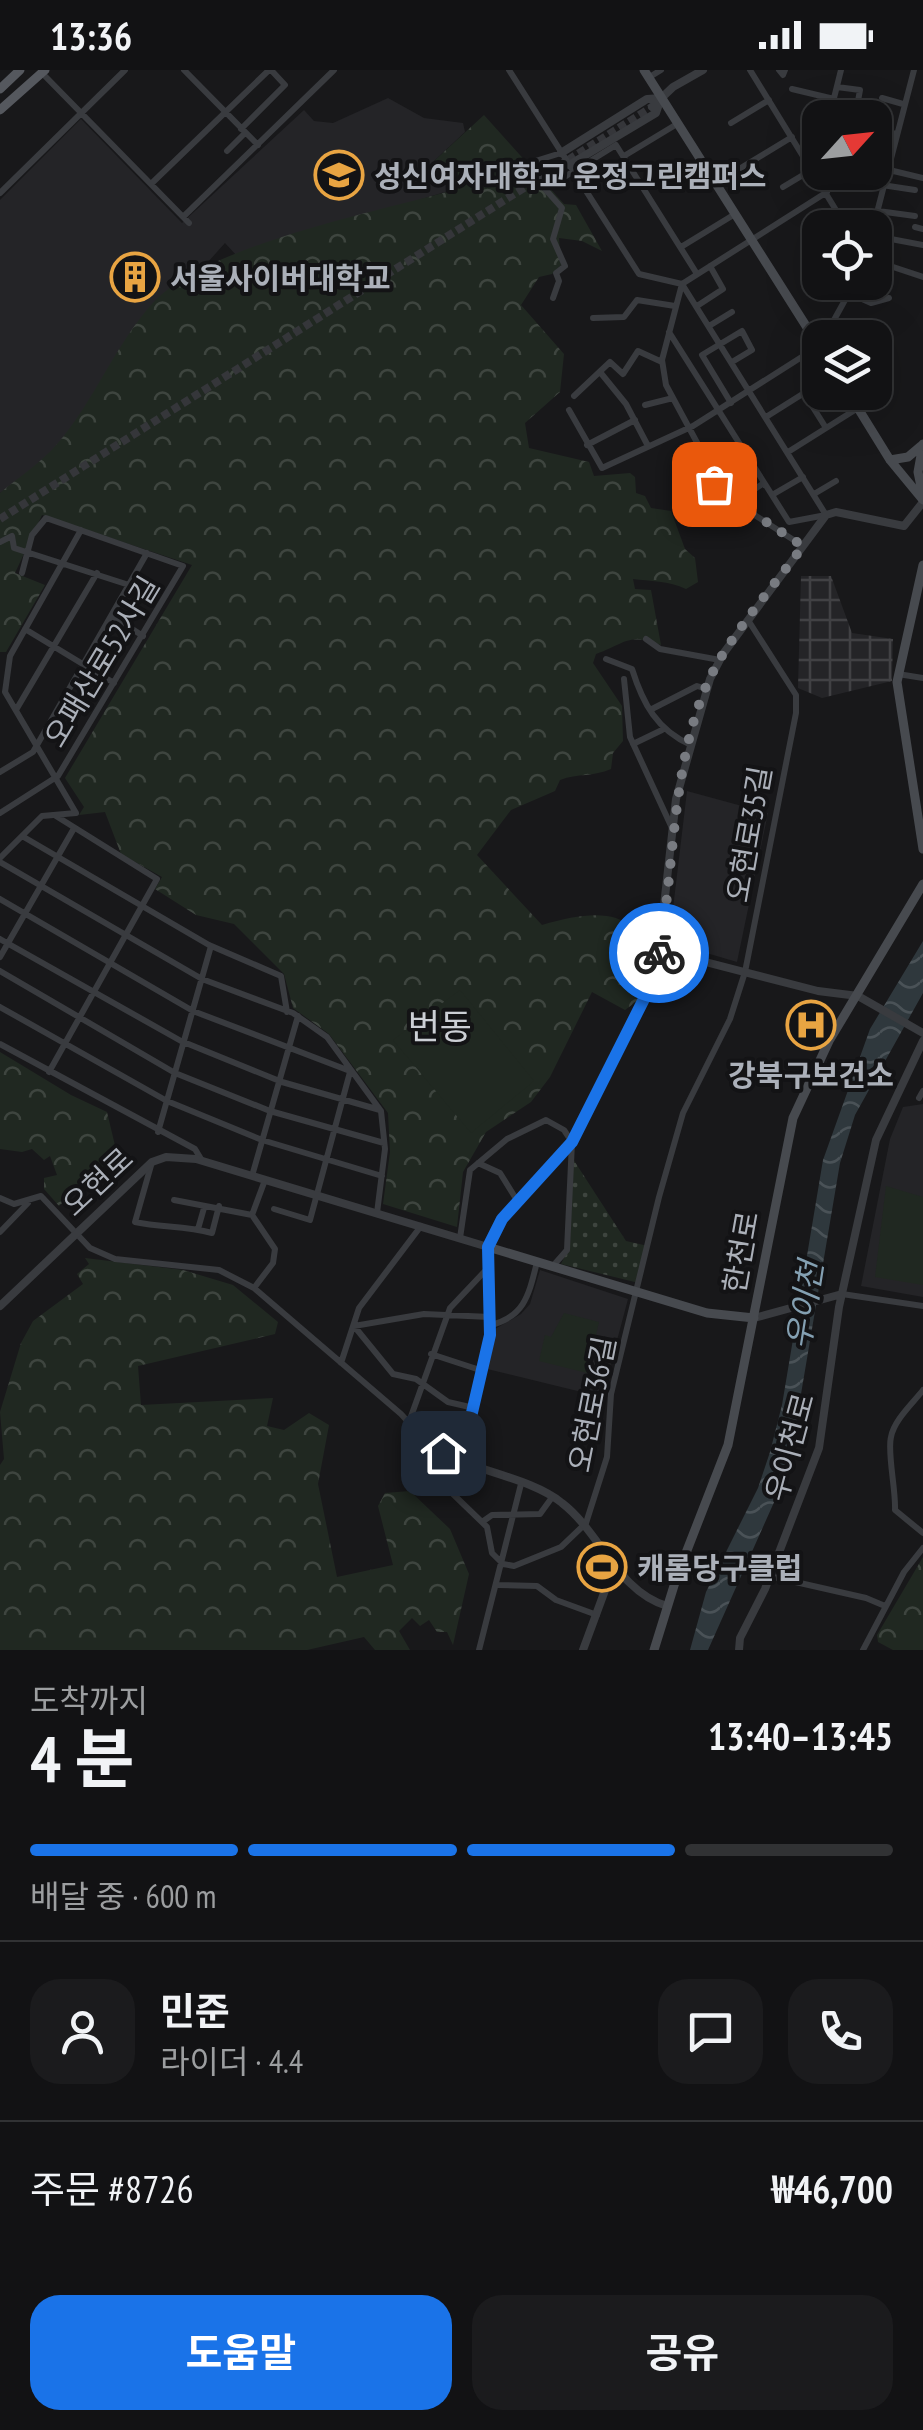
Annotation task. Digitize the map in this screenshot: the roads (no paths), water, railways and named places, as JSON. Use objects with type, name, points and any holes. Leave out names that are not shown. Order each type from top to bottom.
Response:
[{"type":"main road","points":[[0,89],[20,70]]},
{"type":"main road","points":[[0,110],[44,71]]},
{"type":"main road","points":[[646,74],[803,320]]},
{"type":"main road","points":[[859,410],[890,460],[923,499]]},
{"type":"main road","points":[[890,460],[908,457],[923,444]]},
{"type":"main road","points":[[923,444],[918,472],[923,499]]},
{"type":"main road","points":[[923,568],[898,674],[923,849]]},
{"type":"main road","name":"한천로","points":[[654,1650],[728,1446],[792,1118],[812,1071],[923,884]]},
{"type":"main road","name":"오현로","points":[[488,1247],[707,1313],[754,1318]]},
{"type":"street","points":[[0,193],[125,70]]},
{"type":"street","points":[[152,184],[270,70],[285,85],[227,152]]},
{"type":"street","points":[[510,70],[639,274],[682,284],[826,515]]},
{"type":"street","points":[[646,74],[661,70]]},
{"type":"street","points":[[652,107],[702,70]]},
{"type":"street","points":[[750,70],[802,153]]},
{"type":"street","points":[[44,71],[186,220],[332,71]]},
{"type":"street","points":[[834,100],[838,71]]},
{"type":"street","points":[[892,144],[915,71]]},
{"type":"street","points":[[190,72],[258,146]]},
{"type":"street","points":[[837,87],[860,90],[858,100]]},
{"type":"street","points":[[792,89],[827,100]]},
{"type":"street","points":[[529,163],[561,153],[647,100],[661,98]]},
{"type":"street","points":[[553,298],[559,281],[556,274],[564,266],[552,239],[562,208],[545,189],[656,113],[661,98]]},
{"type":"street","points":[[882,98],[903,104]]},
{"type":"street","points":[[730,122],[769,100]]},
{"type":"street","points":[[624,156],[676,124]]},
{"type":"street","points":[[716,183],[792,137]]},
{"type":"street","points":[[571,168],[616,144],[698,274]]},
{"type":"street","points":[[892,171],[923,178]]},
{"type":"street","points":[[783,187],[802,176]]},
{"type":"street","points":[[892,187],[915,190]]},
{"type":"street","points":[[803,546],[717,490],[673,398],[662,362],[682,284],[826,192],[837,210]]},
{"type":"street","points":[[680,247],[735,214]]},
{"type":"street","points":[[892,214],[915,216]]},
{"type":"street","points":[[892,239],[923,245]]},
{"type":"street","points":[[697,306],[724,289],[710,266]]},
{"type":"street","points":[[892,267],[923,277]]},
{"type":"street","points":[[594,318],[624,317],[636,300],[675,306]]},
{"type":"street","points":[[709,326],[732,312]]},
{"type":"street","points":[[731,403],[702,355],[742,331],[752,350],[732,362]]},
{"type":"street","points":[[669,332],[789,522],[836,512],[904,526],[923,499]]},
{"type":"street","points":[[574,396],[610,362],[623,374],[638,351],[662,362]]},
{"type":"street","points":[[570,410],[602,468],[689,428],[802,358]]},
{"type":"street","points":[[600,372],[648,446]]},
{"type":"street","points":[[766,417],[802,394]]},
{"type":"street","points":[[645,404],[673,398]]},
{"type":"street","points":[[815,410],[826,428]]},
{"type":"street","points":[[788,452],[855,410]]},
{"type":"street","points":[[587,445],[634,420]]},
{"type":"street","points":[[714,484],[750,461]]},
{"type":"street","points":[[772,496],[803,477]]},
{"type":"street","points":[[814,494],[836,480]]},
{"type":"street","points":[[735,502],[764,483]]},
{"type":"street","points":[[461,1460],[476,1408],[490,1321],[488,1247],[518,1202],[572,1142],[647,993],[660,950],[672,828],[707,689],[720,660],[826,515]]},
{"type":"street","name":"오패산로52사길","points":[[27,551],[32,534],[46,518],[183,566],[58,776],[76,813],[55,814]]},
{"type":"street","points":[[0,813],[58,776],[5,692],[10,656],[80,530]]},
{"type":"street","points":[[0,542],[12,536],[14,548],[129,585]]},
{"type":"street","points":[[22,573],[27,551]]},
{"type":"street","name":"오패산로52사길","points":[[37,746],[147,554]]},
{"type":"street","points":[[16,710],[97,574]]},
{"type":"street","points":[[112,616],[143,636]]},
{"type":"street","name":"오현로35길","points":[[637,1292],[683,1113],[730,1019],[745,972],[797,704],[748,620]]},
{"type":"street","points":[[25,629],[114,683]]},
{"type":"street","points":[[646,639],[660,648],[720,660]]},
{"type":"street","points":[[606,659],[632,669],[662,730],[691,745]]},
{"type":"street","points":[[898,674],[923,678]]},
{"type":"street","points":[[624,679],[633,744],[672,828]]},
{"type":"street","points":[[650,710],[697,686],[707,689]]},
{"type":"street","points":[[633,744],[662,730]]},
{"type":"street","points":[[0,772],[37,746]]},
{"type":"street","points":[[49,1072],[62,1042],[92,992],[109,962],[125,935],[158,879],[73,830],[55,814],[42,816],[0,860],[40,887],[125,935],[202,978],[298,1016],[327,1037],[382,1111],[384,1143],[377,1213]]},
{"type":"street","points":[[0,956],[4,941],[73,830]]},
{"type":"street","points":[[22,836],[211,946],[281,976],[287,1012]]},
{"type":"street","points":[[0,899],[192,1011],[351,1071]]},
{"type":"street","points":[[4,941],[184,1041],[279,1081],[382,1111]]},
{"type":"street","points":[[158,1132],[211,946]]},
{"type":"street","points":[[660,950],[818,991],[858,996],[920,1034]]},
{"type":"street","points":[[0,972],[175,1073],[270,1111],[384,1143]]},
{"type":"street","points":[[0,1006],[167,1102],[262,1140],[382,1176]]},
{"type":"street","points":[[252,1176],[298,1016]]},
{"type":"street","name":"우이천로","points":[[739,1650],[740,1638],[769,1576],[818,1448],[842,1294],[876,1140],[920,1034]]},
{"type":"street","points":[[0,1044],[195,1150],[202,1160]]},
{"type":"street","points":[[274,1209],[310,1220],[351,1071]]},
{"type":"street","points":[[460,1238],[466,1216],[466,1186],[477,1163],[517,1132],[546,1120],[564,1130],[572,1142],[566,1250],[552,1267]]},
{"type":"street","name":"오현로","points":[[0,1306],[152,1162],[166,1157],[202,1160],[488,1247]]},
{"type":"street","points":[[152,1162],[135,1222],[212,1232],[219,1206]]},
{"type":"street","points":[[477,1163],[500,1172],[518,1202]]},
{"type":"street","points":[[252,1215],[265,1180]]},
{"type":"street","points":[[0,1198],[14,1204],[41,1196],[74,1236],[115,1259],[219,1270],[254,1288],[409,1422],[432,1447],[554,1496],[586,1523],[614,1566],[650,1600],[667,1606]]},
{"type":"street","points":[[174,1200],[204,1208]]},
{"type":"street","points":[[0,1232],[28,1202]]},
{"type":"street","points":[[198,1229],[204,1208],[210,1204],[252,1215],[275,1249],[273,1264],[254,1288]]},
{"type":"street","points":[[341,1364],[341,1353],[360,1308],[421,1226]]},
{"type":"street","points":[[354,1326],[388,1317],[448,1312],[506,1322],[524,1306],[537,1262]]},
{"type":"street","points":[[409,1422],[448,1312],[486,1270]]},
{"type":"street","name":"오현로36길","points":[[586,1523],[607,1457],[611,1394],[637,1292]]},
{"type":"street","points":[[754,1318],[842,1294],[923,1306]]},
{"type":"street","points":[[354,1326],[385,1368],[422,1384],[448,1402],[476,1408]]},
{"type":"street","points":[[431,1354],[480,1370]]},
{"type":"street","points":[[923,1390],[889,1442],[896,1480],[895,1510],[923,1533]]},
{"type":"street","points":[[418,1479],[432,1447]]},
{"type":"street","points":[[424,1466],[482,1522],[492,1535],[492,1553],[503,1564],[514,1566],[560,1548],[586,1523]]},
{"type":"street","points":[[480,1650],[521,1484]]},
{"type":"street","points":[[482,1522],[492,1514],[540,1514],[554,1496]]},
{"type":"street","points":[[864,1650],[885,1606],[923,1548]]},
{"type":"street","points":[[583,1650],[614,1566]]},
{"type":"street","points":[[769,1576],[885,1606]]},
{"type":"street","points":[[498,1585],[537,1586],[556,1600],[597,1615]]},
{"type":"water","name":"우이천","points":[[923,941],[923,993],[855,1115],[840,1163],[788,1471],[708,1650],[690,1650],[706,1592],[758,1488],[770,1452],[782,1405],[823,1160],[870,1029]]},
{"type":"tunnel","points":[[0,519],[652,107]]},
{"type":"place","name":"성신여자대학교 운정그린캠퍼스","points":[[339,175]]},
{"type":"place","name":"서울사이버대학교","points":[[135,277]]},
{"type":"place","name":"강북구보건소","points":[[811,1025]]},
{"type":"place","name":"캐롬당구클럽","points":[[602,1567]]},
{"type":"district","name":"번동","points":[[440,1026]]}]
